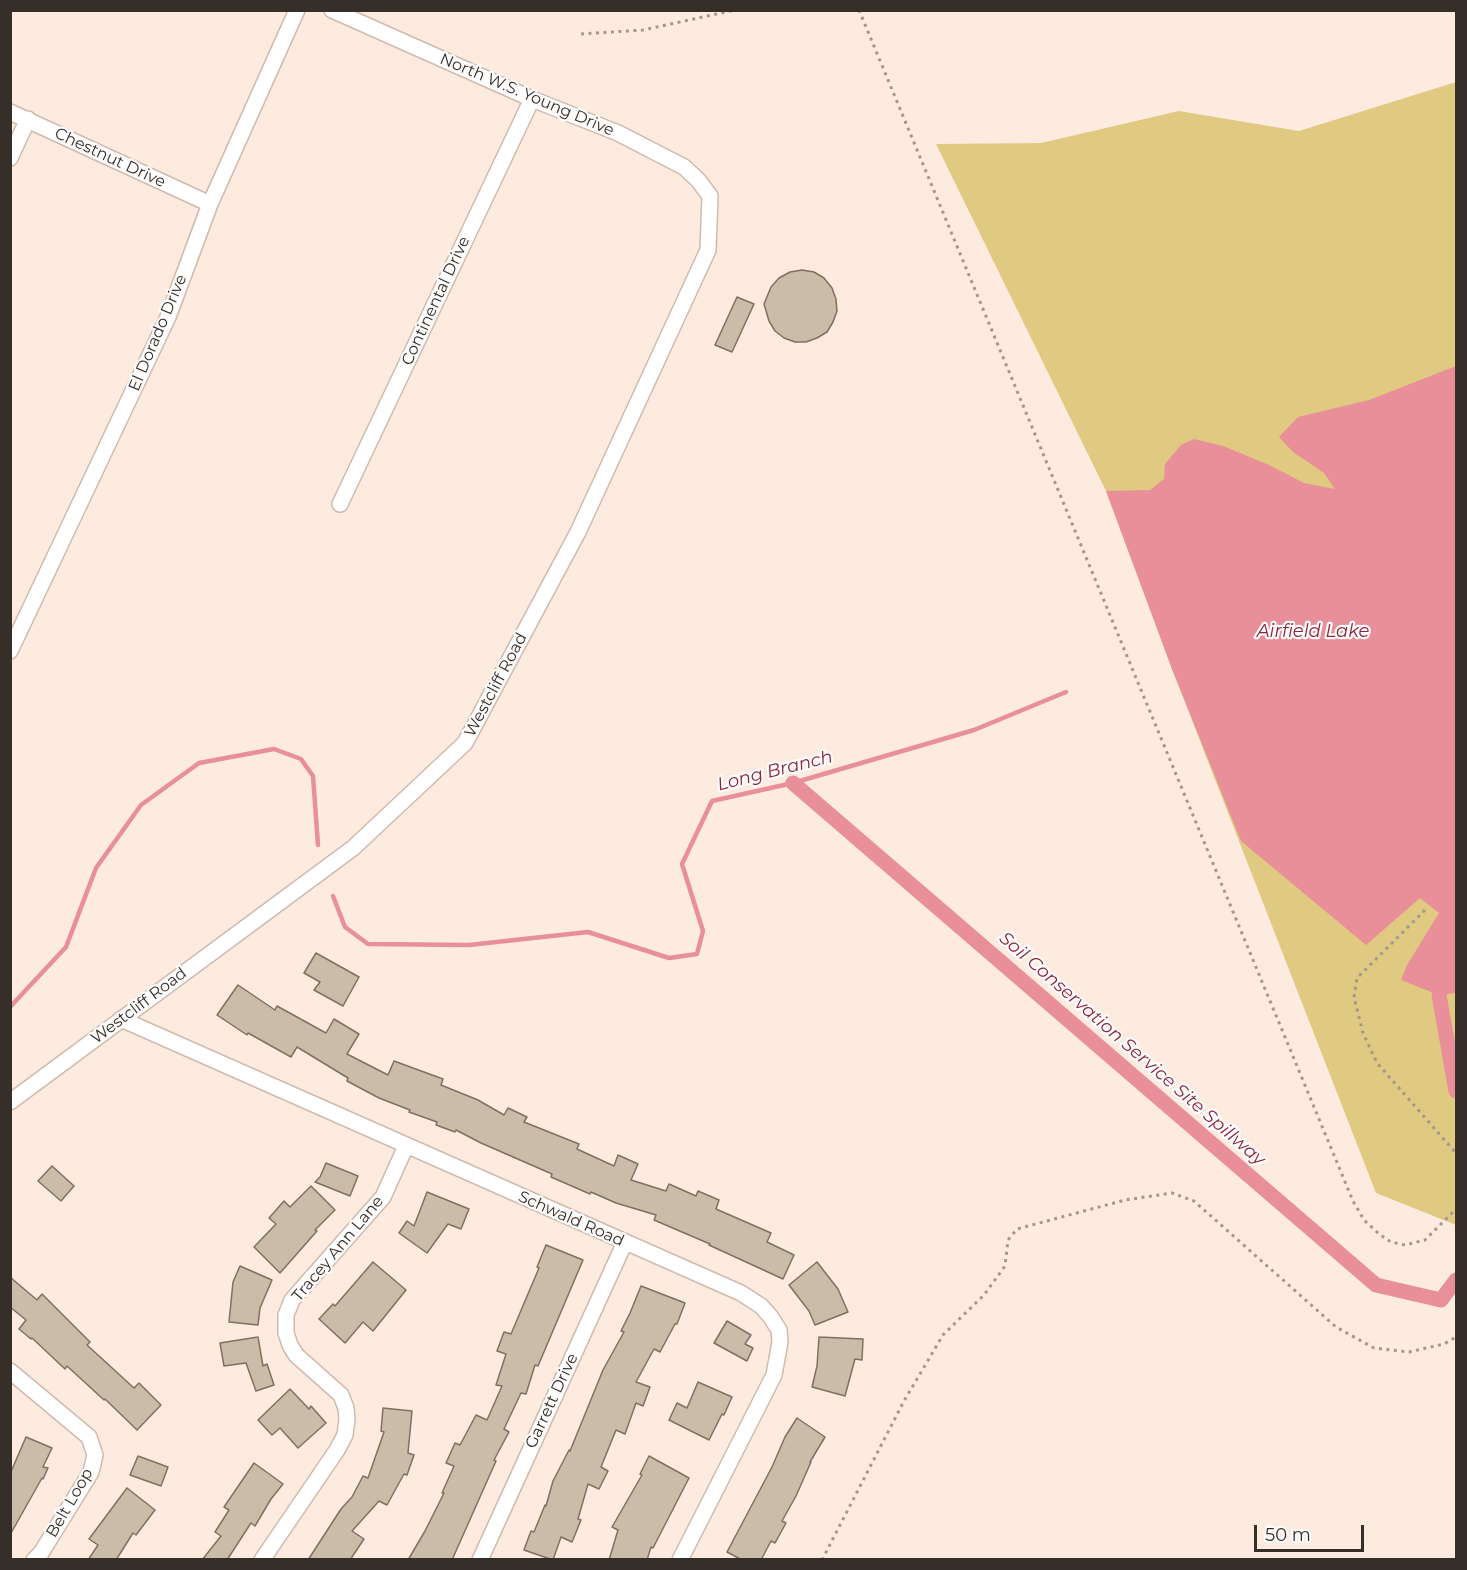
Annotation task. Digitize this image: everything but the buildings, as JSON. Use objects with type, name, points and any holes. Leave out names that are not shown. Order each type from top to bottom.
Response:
[{"type":"street","name":"El Dorado Drive","points":[[10,651],[168,317],[210,204],[297,10]]},
{"type":"street","name":"North W.S. Young Drive","points":[[332,10],[532,99],[618,133],[684,167],[710,196]]},
{"type":"street","name":"Continental Drive","points":[[340,504],[532,99]]},
{"type":"street","name":"Chestnut Drive","points":[[10,112],[210,204]]},
{"type":"street","points":[[10,158],[28,119]]},
{"type":"street","name":"Westcliff Road","points":[[10,1102],[353,848],[465,743],[578,532],[708,250],[710,196]]},
{"type":"street","name":"Schwald Road","points":[[121,1019],[741,1293],[761,1306],[779,1330],[780,1342],[774,1375],[680,1560]]},
{"type":"street","name":"Tracey Ann Lane","points":[[262,1560],[337,1450],[345,1435],[347,1419],[341,1395],[296,1355],[290,1345],[286,1333],[286,1315],[292,1300],[383,1197],[406,1146]]},
{"type":"street","name":"Garrett Drive","points":[[480,1560],[625,1242]]},
{"type":"street","name":"Belt Loop","points":[[10,1371],[89,1437],[95,1455],[91,1472],[34,1560]]},
{"type":"path","points":[[581,34],[643,30],[735,10]]},
{"type":"path","points":[[859,10],[1353,1202],[1364,1220],[1379,1234],[1391,1242],[1405,1245],[1425,1240],[1456,1209]]},
{"type":"path","points":[[1425,910],[1357,978],[1354,997],[1363,1033],[1377,1063],[1456,1154]]},
{"type":"path","points":[[822,1560],[904,1401],[943,1335],[984,1295],[1005,1266],[1008,1240],[1017,1229],[1125,1200],[1172,1193],[1194,1201],[1336,1326],[1374,1348],[1409,1352],[1443,1344],[1456,1337]]},
{"type":"shaded area","points":[[1456,82],[1456,1225],[1376,1193],[1172,669],[1106,491],[936,144],[1041,143],[1179,111],[1299,131]]},
{"type":"water","name":"Airfield Lake","points":[[1456,366],[1456,993],[1439,995],[1401,980],[1407,965],[1439,913],[1420,898],[1366,945],[1241,841],[1172,669],[1106,491],[1150,490],[1164,479],[1165,464],[1181,445],[1194,439],[1223,446],[1269,465],[1304,483],[1335,489],[1324,473],[1293,452],[1279,437],[1298,417],[1369,400]]},
{"type":"waterway","name":"Long Branch","points":[[333,896],[345,927],[368,944],[469,945],[588,932],[669,958],[697,954],[703,931],[682,864],[712,801],[793,783],[974,730],[1066,692]]},
{"type":"waterway","name":"Long Branch","points":[[10,1007],[66,947],[96,868],[141,805],[199,763],[274,749],[301,759],[313,776],[318,845]]},
{"type":"waterway","name":"Soil Conservation Service Site Spillway","points":[[793,783],[1376,1285],[1441,1300],[1456,1280]]},
{"type":"waterway","name":"Soil Conservation Service Site Spillway","points":[[1439,995],[1456,1091]]}]
